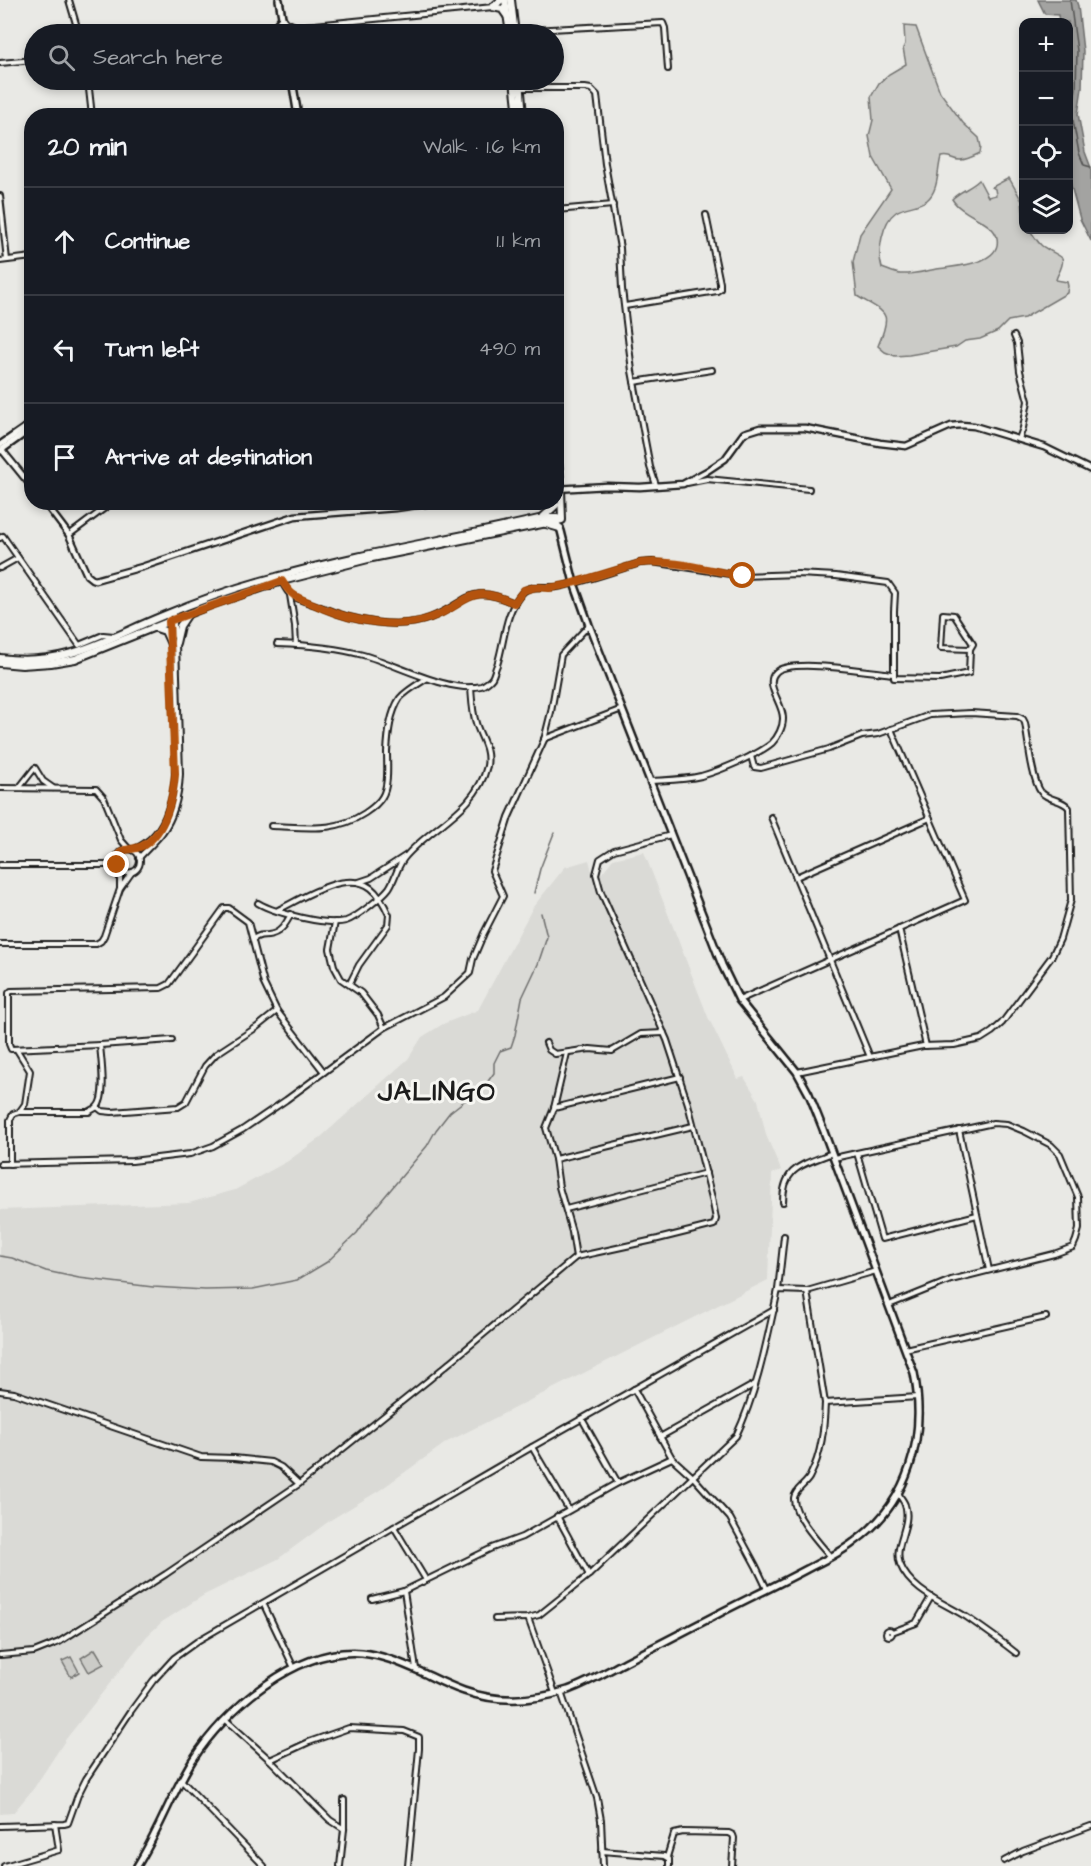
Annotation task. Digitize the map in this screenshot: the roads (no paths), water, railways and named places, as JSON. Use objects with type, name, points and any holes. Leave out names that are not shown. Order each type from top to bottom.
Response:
[{"type":"main road","points":[[279,0],[284,24]]},
{"type":"main road","points":[[493,7],[501,0]]},
{"type":"main road","points":[[506,0],[511,24]]},
{"type":"main road","points":[[507,17],[511,0]]},
{"type":"main road","points":[[493,7],[502,9],[509,24]]},
{"type":"main road","points":[[282,18],[288,24]]},
{"type":"main road","points":[[277,24],[282,18]]},
{"type":"main road","points":[[294,90],[297,108]]},
{"type":"main road","points":[[518,90],[518,108]]},
{"type":"main road","points":[[518,90],[522,108]]},
{"type":"main road","points":[[1,448],[24,429]]},
{"type":"main road","points":[[1,448],[24,433]]},
{"type":"main road","points":[[0,663],[22,665],[75,659],[152,627],[171,616],[189,613],[282,581],[372,558],[542,521],[551,510]]},
{"type":"main road","points":[[137,1866],[157,1831],[181,1780],[197,1754],[226,1719],[258,1691],[294,1668],[328,1655],[356,1653],[379,1656],[463,1691],[485,1696],[516,1700],[559,1693],[602,1674],[767,1590],[853,1543],[871,1529],[885,1513],[909,1470],[919,1428],[918,1397],[914,1373],[814,1106],[783,1052],[739,1000],[722,965],[589,625],[574,583],[557,510]]},
{"type":"main road","points":[[560,510],[560,523]]},
{"type":"main road","points":[[0,658],[30,660],[83,651],[219,594],[318,565],[542,521],[560,523]]},
{"type":"main road","points":[[173,644],[180,626],[189,613]]},
{"type":"main road","points":[[152,627],[165,631],[173,644]]},
{"type":"street","points":[[69,0],[76,24]]},
{"type":"street","points":[[325,24],[493,7],[509,8]]},
{"type":"street","points":[[564,30],[663,23],[668,69]]},
{"type":"street","points":[[0,63],[24,61]]},
{"type":"street","points":[[564,88],[585,88],[595,92],[599,101],[605,165],[620,248],[634,382],[650,467],[656,485]]},
{"type":"street","points":[[89,90],[91,108]]},
{"type":"street","points":[[0,196],[7,260]]},
{"type":"street","points":[[564,209],[613,205]]},
{"type":"street","points":[[625,306],[720,289],[706,215]]},
{"type":"street","points":[[0,261],[24,258]]},
{"type":"street","points":[[1014,336],[1028,400],[1023,428],[1018,439]]},
{"type":"street","points":[[634,382],[712,370]]},
{"type":"street","points":[[683,484],[726,459],[744,433],[760,428],[805,428],[899,446],[915,443],[956,425],[974,426],[1044,447],[1091,470]]},
{"type":"street","points":[[1,448],[24,477]]},
{"type":"street","points":[[564,489],[683,484],[707,479],[809,489]]},
{"type":"street","points":[[50,510],[69,535],[87,575],[95,580],[142,567],[295,516],[371,510]]},
{"type":"street","points":[[69,535],[102,510]]},
{"type":"street","points":[[0,538],[3,536],[80,645],[103,634],[118,636]]},
{"type":"street","points":[[0,568],[18,558]]},
{"type":"street","points":[[277,644],[334,648],[356,653],[426,678],[471,687],[483,686],[492,678],[514,603],[524,590],[574,583],[640,563],[652,562],[743,576],[798,574],[888,583],[895,593],[894,678],[940,679],[969,673],[970,649],[973,644],[954,615],[943,614],[941,648],[970,649]]},
{"type":"street","points":[[282,581],[290,594],[296,626],[296,645]]},
{"type":"street","points":[[290,594],[333,613],[376,623],[429,618],[468,596],[493,595],[514,603]]},
{"type":"street","points":[[0,944],[96,944],[104,936],[120,889],[138,867],[139,858],[164,831],[175,806],[179,784],[171,616]]},
{"type":"street","points":[[0,1164],[123,1162],[190,1154],[213,1146],[242,1130],[384,1028],[444,997],[470,973],[484,933],[504,896],[492,871],[497,853],[509,817],[544,740],[561,655],[589,625]]},
{"type":"street","points":[[119,854],[148,843],[168,811],[173,793],[175,774],[173,644]]},
{"type":"street","points":[[651,781],[700,776],[751,756],[772,743],[780,733],[783,720],[771,682],[774,673],[781,668],[803,665],[894,674]]},
{"type":"street","points":[[271,826],[317,828],[337,826],[352,821],[373,807],[383,796],[392,715],[401,697],[426,678]]},
{"type":"street","points":[[277,910],[319,889],[371,878],[406,856],[467,802],[480,784],[487,764],[485,741],[474,716],[471,687]]},
{"type":"street","points":[[544,740],[622,709]]},
{"type":"street","points":[[751,756],[754,767],[761,768],[829,749],[862,736],[878,734],[930,715],[1017,716],[1025,723],[1038,788],[1045,795],[1066,804],[1070,814],[1071,900],[1060,939],[1052,956],[1002,1023],[981,1039],[926,1046],[796,1072]]},
{"type":"street","points":[[739,1000],[965,900],[891,729]]},
{"type":"street","points":[[19,788],[35,768],[43,781],[54,788]]},
{"type":"street","points":[[0,788],[96,789],[104,798],[121,840],[139,858]]},
{"type":"street","points":[[771,816],[870,1057]]},
{"type":"street","points":[[796,877],[930,818]]},
{"type":"street","points":[[0,1655],[34,1652],[74,1634],[299,1484],[430,1379],[576,1257],[714,1225],[716,1219],[706,1173],[680,1077],[664,1033],[601,892],[596,874],[600,859],[615,850],[671,836]]},
{"type":"street","points":[[120,889],[117,857],[121,840]]},
{"type":"street","points":[[258,903],[269,909],[319,922],[348,921],[389,888],[406,856]]},
{"type":"street","points":[[0,865],[117,865]]},
{"type":"street","points":[[120,870],[132,872]]},
{"type":"street","points":[[350,983],[359,965],[388,925],[389,915],[371,888],[359,882]]},
{"type":"street","points":[[172,1040],[11,1049],[9,1044],[9,993],[11,990],[161,988],[169,984],[224,908],[229,908],[248,922],[264,984],[277,1011],[324,1072]]},
{"type":"street","points":[[253,939],[261,934],[270,935],[278,932],[291,914]]},
{"type":"street","points":[[335,922],[330,949],[334,966],[341,979],[350,983],[370,1004],[384,1028]]},
{"type":"street","points":[[899,929],[926,1046]]},
{"type":"street","points":[[97,1107],[102,1111],[112,1112],[178,1107],[186,1102],[205,1066],[216,1054],[277,1011]]},
{"type":"street","points":[[546,1043],[549,1050],[555,1054],[590,1049],[612,1051],[641,1034],[664,1033]]},
{"type":"street","points":[[10,1164],[10,1120],[13,1114],[19,1112],[89,1112],[97,1107],[101,1099],[102,1080],[100,1045]]},
{"type":"street","points":[[17,1050],[30,1071],[25,1104],[19,1112]]},
{"type":"street","points":[[567,1053],[554,1108],[546,1128],[576,1257]]},
{"type":"street","points":[[554,1108],[680,1077]]},
{"type":"street","points":[[783,1202],[783,1190],[792,1170],[833,1155],[857,1153],[993,1123],[1007,1124],[1024,1131],[1051,1145],[1060,1154],[1078,1197],[1079,1229],[1073,1247],[951,1280],[889,1305]]},
{"type":"street","points":[[555,1159],[693,1126]]},
{"type":"street","points":[[959,1130],[989,1270]]},
{"type":"street","points":[[857,1153],[882,1239],[977,1215]]},
{"type":"street","points":[[566,1209],[706,1173]]},
{"type":"street","points":[[495,1619],[528,1618],[539,1615],[589,1575],[736,1436],[745,1418],[774,1310],[784,1236]]},
{"type":"street","points":[[778,1290],[807,1290],[876,1271]]},
{"type":"street","points":[[807,1290],[825,1403],[823,1440],[808,1480],[795,1494],[794,1500],[804,1525],[831,1557]]},
{"type":"street","points":[[0,1826],[68,1822],[78,1795],[105,1748],[153,1681],[174,1658],[199,1640],[774,1310]]},
{"type":"street","points":[[905,1349],[1047,1317]]},
{"type":"street","points":[[660,1437],[755,1384]]},
{"type":"street","points":[[634,1389],[672,1458],[693,1477],[730,1518],[767,1590]]},
{"type":"street","points":[[0,1391],[14,1393],[201,1457],[241,1458],[271,1462],[281,1467],[299,1484]]},
{"type":"street","points":[[825,1403],[918,1397]]},
{"type":"street","points":[[582,1419],[618,1483]]},
{"type":"street","points":[[532,1447],[569,1510]]},
{"type":"street","points":[[372,1599],[404,1591],[492,1548],[522,1537],[618,1483],[672,1458]]},
{"type":"street","points":[[898,1493],[905,1506],[905,1524],[899,1547],[899,1562],[909,1579],[931,1597],[966,1617],[1016,1653]]},
{"type":"street","points":[[557,1516],[589,1575]]},
{"type":"street","points":[[394,1527],[426,1580]]},
{"type":"street","points":[[404,1591],[417,1670]]},
{"type":"street","points":[[892,1632],[916,1623],[931,1597]]},
{"type":"street","points":[[263,1603],[294,1668]]},
{"type":"street","points":[[528,1618],[559,1693],[597,1798],[601,1820],[603,1866]]},
{"type":"street","points":[[226,1719],[330,1820],[344,1829]]},
{"type":"street","points":[[270,1760],[309,1742],[349,1728],[404,1731],[419,1737],[408,1866]]},
{"type":"street","points":[[181,1780],[264,1866]]},
{"type":"street","points":[[340,1866],[344,1800]]},
{"type":"street","points":[[4,1866],[18,1864],[59,1850],[54,1824]]},
{"type":"street","points":[[1004,1861],[1023,1851],[1091,1826]]},
{"type":"street","points":[[669,1866],[670,1861],[667,1857],[674,1834],[683,1832],[733,1835],[732,1866]]},
{"type":"street","points":[[602,1851],[667,1857]]},
{"type":"water","points":[[1038,0],[1076,0],[1083,51],[1082,88],[1078,114],[1085,152],[1091,168],[1091,241],[1080,219],[1073,193],[1073,18],[1058,18],[1058,15],[1045,14]]},
{"type":"waterway","points":[[534,893],[540,869],[554,833]]},
{"type":"waterway","points":[[0,1256],[12,1258],[46,1271],[79,1278],[153,1287],[205,1290],[253,1289],[297,1280],[327,1262],[357,1233],[427,1146],[450,1112],[486,1084],[494,1073],[494,1063],[500,1051],[511,1047],[522,998],[538,964],[547,937],[541,913]]},
{"type":"district","name":"JALINGO","points":[[437,1092]]}]
